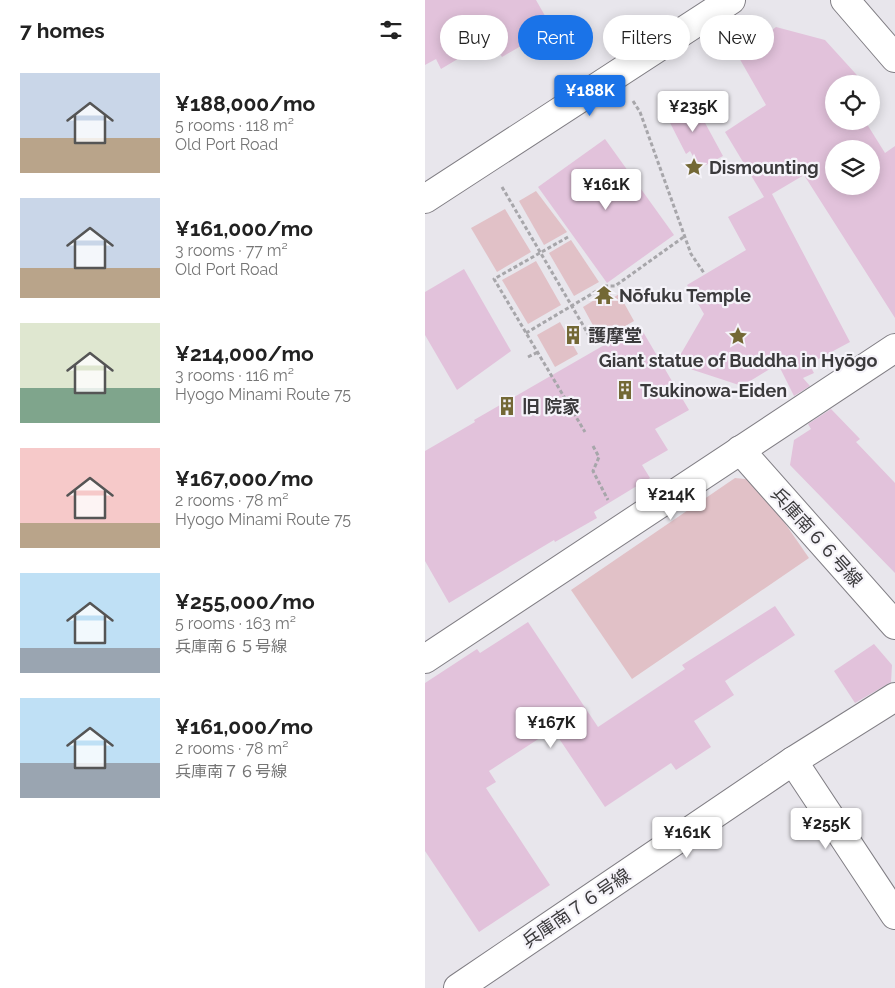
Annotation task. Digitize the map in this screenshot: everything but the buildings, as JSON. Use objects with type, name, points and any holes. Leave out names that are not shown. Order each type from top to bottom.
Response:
[{"type":"street","points":[[425,199],[731,0]]},
{"type":"street","points":[[845,0],[895,58]]},
{"type":"street","points":[[425,659],[895,348]]},
{"type":"street","name":"兵庫南６６号線","points":[[739,450],[895,625]]},
{"type":"street","name":"兵庫南７６号線","points":[[458,988],[793,761],[895,697]]},
{"type":"street","points":[[793,761],[895,915]]},
{"type":"path","points":[[617,74],[641,112],[691,254],[704,273]]},
{"type":"path","points":[[486,159],[594,344]]},
{"type":"path","points":[[526,333],[605,286],[615,286],[685,236]]},
{"type":"path","points":[[568,237],[494,279],[585,432]]},
{"type":"path","points":[[528,357],[538,352]]},
{"type":"path","points":[[593,446],[599,457],[593,471],[623,527]]},
{"type":"shaded area","points":[[536,191],[567,232],[544,245],[519,201]]},
{"type":"shaded area","points":[[505,209],[531,252],[497,272],[471,228]]},
{"type":"shaded area","points":[[571,240],[599,282],[574,296],[549,253]]},
{"type":"shaded area","points":[[536,261],[561,305],[528,324],[502,280]]},
{"type":"shaded area","points":[[609,291],[613,298],[619,294],[634,321],[601,340],[583,307]]},
{"type":"shaded area","points":[[560,322],[578,354],[555,367],[537,335]]},
{"type":"shaded area","points":[[735,478],[755,480],[809,558],[632,679],[571,590]]},
{"type":"place","name":"Dismounting","points":[[694,167]]},
{"type":"place","name":"Nōfuku Temple","points":[[604,295]]},
{"type":"place","name":"護摩堂","points":[[573,335]]},
{"type":"place","name":"Giant statue of Buddha in Hyōgo","points":[[738,336]]},
{"type":"place","name":"Tsukinowa-Eiden","points":[[625,390]]},
{"type":"place","name":"旧 院家","points":[[507,406]]}]
